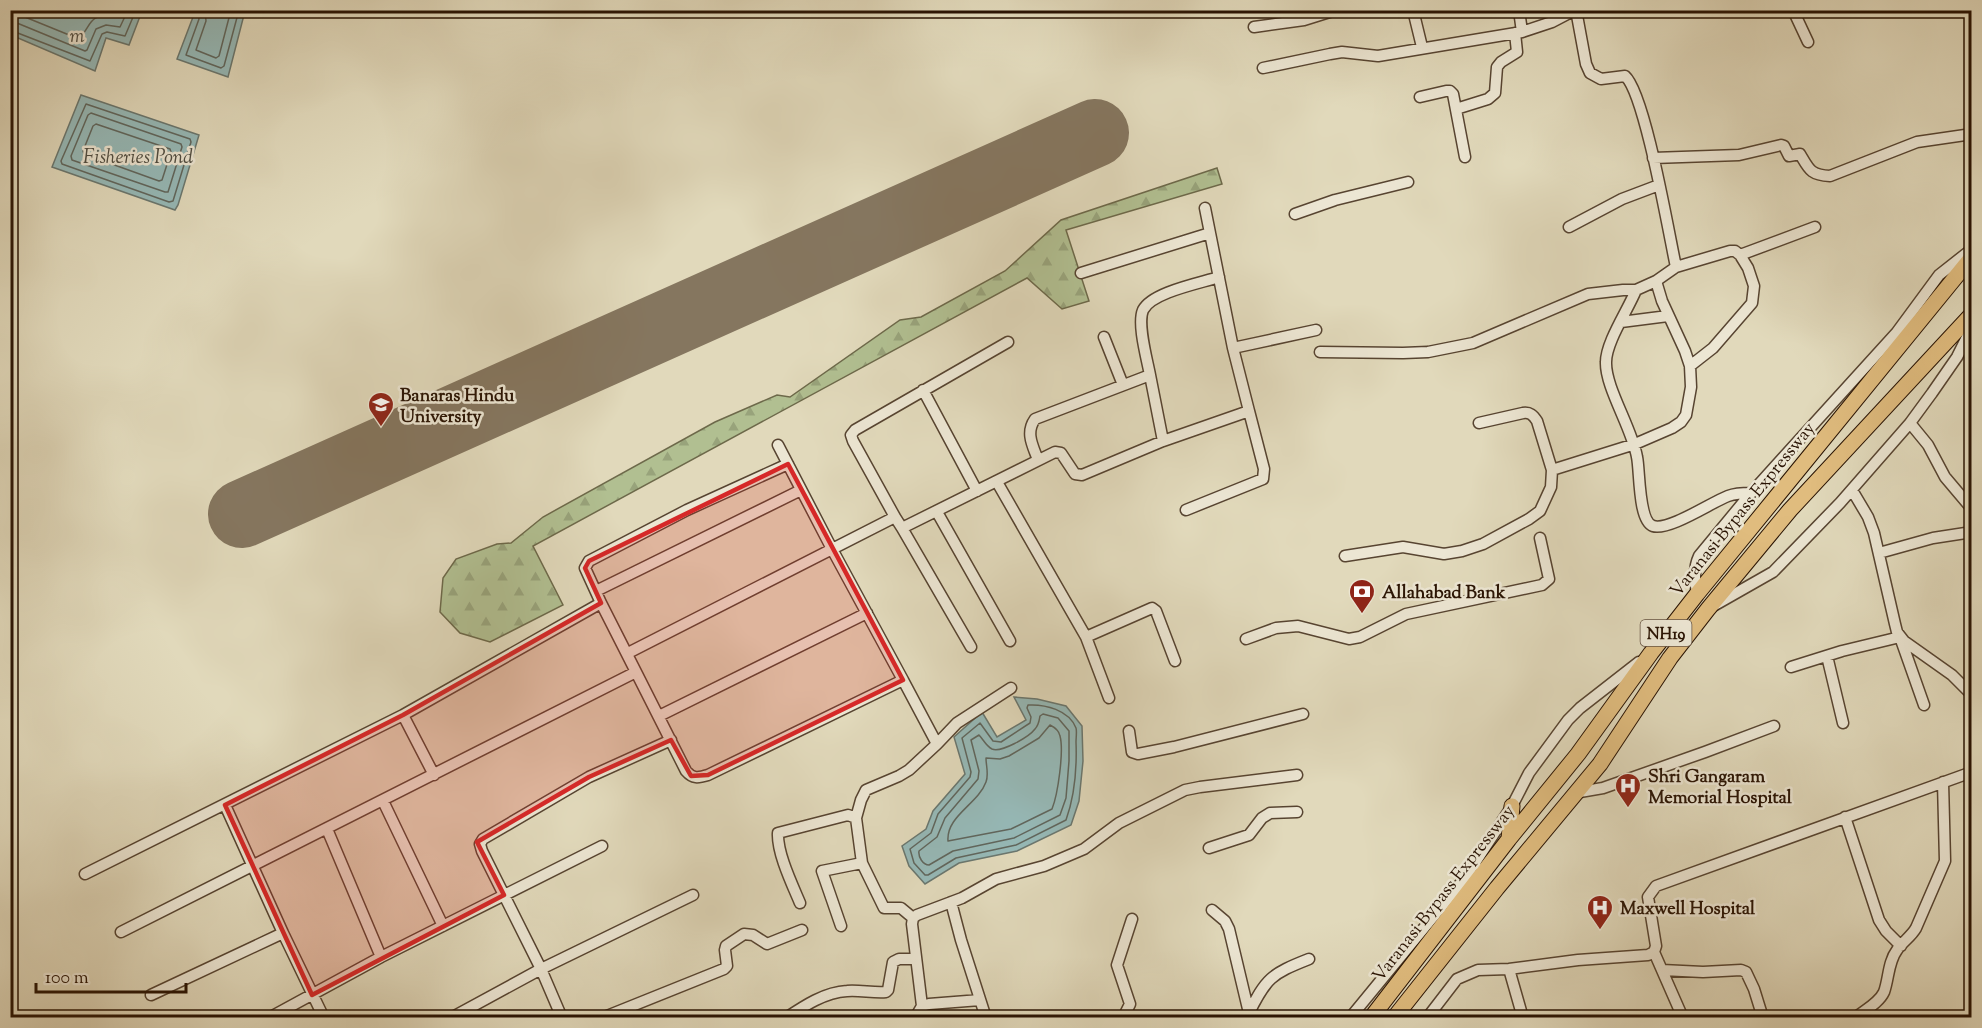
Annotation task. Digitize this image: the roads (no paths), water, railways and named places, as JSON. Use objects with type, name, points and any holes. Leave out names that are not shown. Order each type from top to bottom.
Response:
[{"type":"highway","name":"Varanasi Bypass Expressway","points":[[1371,1017],[1509,838],[1578,754],[1697,594],[1971,257]]},
{"type":"highway","name":"Varanasi Bypass Expressway","points":[[1394,1017],[1574,793],[1600,764],[1670,658],[1708,609],[1790,510],[1971,314]]},
{"type":"highway","points":[[1509,838],[1512,806]]},
{"type":"street","points":[[1254,27],[1304,20],[1336,10]]},
{"type":"street","points":[[1413,10],[1422,47]]},
{"type":"street","points":[[1456,109],[1488,99],[1495,93],[1497,67],[1500,62],[1517,52],[1519,10]]},
{"type":"street","points":[[1263,68],[1342,52],[1378,56],[1519,33],[1552,22],[1575,10],[1590,73],[1601,79],[1621,76],[1629,79],[1640,106],[1676,267]]},
{"type":"street","points":[[1793,10],[1808,42]]},
{"type":"street","points":[[1420,98],[1450,90],[1465,157]]},
{"type":"street","points":[[1653,158],[1739,155],[1781,145],[1784,146],[1789,156],[1800,154],[1809,170],[1823,176],[1830,176],[1917,142],[1971,134]]},
{"type":"street","points":[[1295,214],[1361,193],[1408,182]]},
{"type":"street","points":[[1569,226],[1622,199],[1659,184]]},
{"type":"street","points":[[1186,510],[1263,479],[1264,469],[1233,348],[1205,208]]},
{"type":"street","points":[[1740,255],[1815,226]]},
{"type":"street","points":[[1081,273],[1210,233]]},
{"type":"street","points":[[1697,594],[1694,574],[1699,556],[1751,493],[1897,332],[1939,275],[1971,249]]},
{"type":"street","points":[[1320,352],[1428,352],[1473,343],[1588,294],[1636,290],[1656,281],[1676,267],[1730,251],[1735,252],[1740,255],[1748,268],[1754,286],[1752,303],[1713,348],[1690,366]]},
{"type":"street","points":[[1163,441],[1150,375],[1142,320],[1143,309],[1161,295],[1219,277]]},
{"type":"street","points":[[1552,470],[1635,444],[1672,428],[1686,415],[1691,387],[1690,366],[1668,316],[1656,281]]},
{"type":"street","points":[[1636,290],[1607,351],[1606,362],[1613,389],[1635,444],[1639,464],[1640,494],[1646,519],[1654,526],[1673,522],[1727,496],[1736,493],[1751,493]]},
{"type":"street","points":[[1621,322],[1668,316]]},
{"type":"street","points":[[1708,609],[1773,572],[1852,490],[1910,423],[1957,357],[1971,327]]},
{"type":"street","points":[[1233,348],[1316,330]]},
{"type":"street","points":[[1104,337],[1123,385]]},
{"type":"street","points":[[971,647],[895,517],[851,435],[855,430],[1008,342]]},
{"type":"street","points":[[1957,357],[1971,352]]},
{"type":"street","points":[[1038,460],[1029,433],[1030,426],[1035,419],[1150,375]]},
{"type":"street","points":[[923,390],[977,491]]},
{"type":"street","points":[[902,528],[1055,452],[1061,453],[1075,474],[1082,475],[1163,441],[1249,411]]},
{"type":"street","points":[[1345,556],[1403,547],[1444,554],[1462,551],[1483,544],[1540,511],[1551,487],[1552,470],[1537,421],[1529,412],[1479,423]]},
{"type":"street","points":[[1910,423],[1928,445],[1945,477],[1971,509]]},
{"type":"street","points":[[778,445],[937,744]]},
{"type":"street","points":[[788,464],[687,510],[589,561],[585,568],[686,771],[698,778],[708,775],[903,680]]},
{"type":"street","points":[[997,482],[1086,637],[1109,698]]},
{"type":"street","points":[[596,591],[801,490]]},
{"type":"street","points":[[1852,490],[1868,517],[1874,533],[1895,624],[1924,705]]},
{"type":"street","points":[[937,512],[1010,641]]},
{"type":"street","points":[[628,653],[895,517]]},
{"type":"street","points":[[1879,553],[1933,538],[1971,532]]},
{"type":"street","points":[[1246,639],[1276,628],[1298,626],[1349,639],[1360,637],[1406,614],[1542,585],[1549,579],[1540,538]]},
{"type":"street","points":[[85,874],[403,715],[601,603]]},
{"type":"street","points":[[1086,637],[1152,608],[1156,611],[1175,661]]},
{"type":"street","points":[[658,716],[867,613]]},
{"type":"street","points":[[1791,667],[1900,637]]},
{"type":"street","points":[[1900,637],[1952,675],[1971,695]]},
{"type":"street","points":[[1350,1017],[1465,878],[1512,806],[1529,773],[1568,720],[1651,653]]},
{"type":"street","points":[[1827,656],[1843,723]]},
{"type":"street","points":[[121,932],[636,672]]},
{"type":"street","points":[[913,918],[901,908],[884,908],[862,864],[856,818],[861,800],[866,790],[909,771],[957,723],[1011,688]]},
{"type":"street","points":[[1129,730],[1131,749],[1134,754],[1138,754],[1303,714]]},
{"type":"street","points":[[403,715],[434,775]]},
{"type":"street","points":[[1574,793],[1603,788],[1773,726]]},
{"type":"street","points":[[562,1017],[542,969],[480,844],[483,839],[589,777],[670,740]]},
{"type":"street","points":[[1683,1017],[1654,952],[1656,946],[1648,897],[1656,886],[1971,772]]},
{"type":"street","points":[[913,918],[996,879],[1044,866],[1084,849],[1119,823],[1185,790],[1298,775]]},
{"type":"street","points":[[1855,1017],[1877,1002],[1883,993],[1891,962],[1916,928],[1945,861],[1943,782]]},
{"type":"street","points":[[383,801],[443,926]]},
{"type":"street","points":[[225,805],[324,1017]]},
{"type":"street","points":[[1209,848],[1249,835],[1262,818],[1270,813],[1297,812]]},
{"type":"street","points":[[800,903],[787,870],[778,833],[848,815],[856,818]]},
{"type":"street","points":[[1845,817],[1879,920],[1901,946]]},
{"type":"street","points":[[327,829],[381,957]]},
{"type":"street","points":[[269,1017],[381,957],[602,846]]},
{"type":"street","points":[[841,926],[822,871],[862,864]]},
{"type":"street","points":[[451,1017],[542,969],[693,895]]},
{"type":"street","points":[[951,902],[986,1017]]},
{"type":"street","points":[[1212,910],[1225,921],[1229,928],[1248,1015]]},
{"type":"street","points":[[913,918],[922,1006],[915,1017]]},
{"type":"street","points":[[1123,1017],[1130,1004],[1117,965],[1132,920]]},
{"type":"street","points":[[602,1017],[724,969],[727,966],[726,946],[744,934],[753,935],[766,944],[802,930]]},
{"type":"street","points":[[151,995],[283,933]]},
{"type":"street","points":[[1427,1017],[1457,979],[1478,970],[1648,955],[1654,952]]},
{"type":"street","points":[[786,1017],[806,1005],[838,992],[886,992],[893,962],[899,959],[916,959]]},
{"type":"street","points":[[1248,1015],[1266,982],[1288,967],[1309,959]]},
{"type":"street","points":[[1509,969],[1523,1017]]},
{"type":"street","points":[[1662,970],[1703,972],[1741,970],[1746,972],[1763,1017]]},
{"type":"street","points":[[922,1006],[980,1000]]},
{"type":"water","name":"m","points":[[10,11],[142,11],[129,45],[106,38],[95,71],[11,35]]},
{"type":"water","points":[[176,11],[245,11],[228,77],[177,59],[193,17]]},
{"type":"water","name":"Fisheries Pond","points":[[81,95],[199,135],[175,210],[52,167]]},
{"type":"water","points":[[1014,697],[1037,699],[1066,706],[1082,726],[1083,761],[1079,801],[1071,825],[1017,851],[959,863],[925,884],[909,866],[902,846],[926,829],[933,811],[965,774],[954,737],[982,712],[997,737],[1026,720]]},
{"type":"place","name":"Banaras Hindu University","points":[[381,428]]},
{"type":"place","name":"Allahabad Bank","points":[[1362,615]]},
{"type":"place","name":"Shri Gangaram Memorial Hospital","points":[[1628,809]]},
{"type":"place","name":"Maxwell Hospital","points":[[1600,931]]}]
